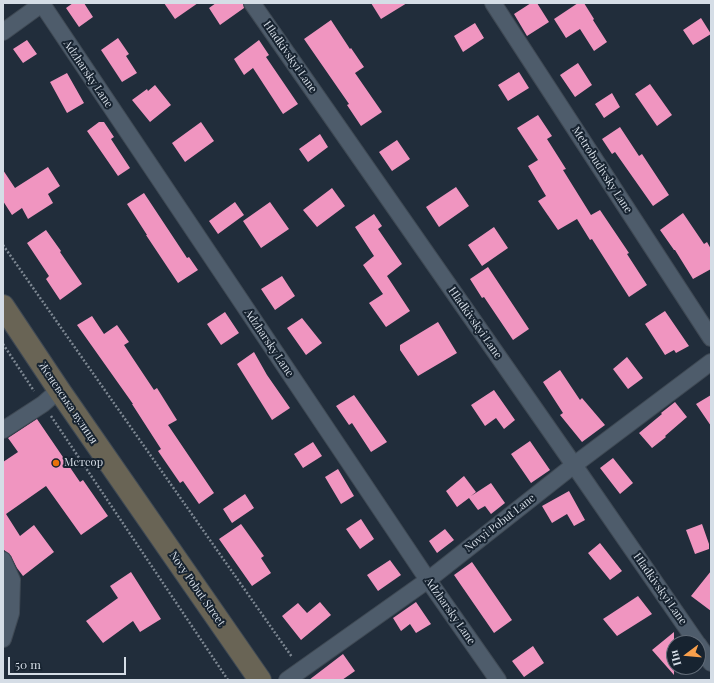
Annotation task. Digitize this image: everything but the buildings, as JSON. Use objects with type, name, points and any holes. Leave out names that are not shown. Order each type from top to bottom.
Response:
[{"type":"main road","name":"Женевська вулиця","points":[[3,306],[51,397],[133,498]]},
{"type":"main road","name":"Novy Pobut Street","points":[[133,498],[260,680]]},
{"type":"street","name":"Hladkivskyi Lane","points":[[252,3],[692,635]]},
{"type":"street","name":"Metrobudivsky Lane","points":[[493,3],[711,338]]},
{"type":"street","points":[[3,32],[42,4]]},
{"type":"street","name":"Adzharsky Lane","points":[[42,4],[428,580],[498,680]]},
{"type":"street","name":"Novyi Pobut Lane","points":[[287,680],[428,580],[574,465],[711,362]]},
{"type":"street","points":[[3,430],[51,397]]},
{"type":"street","points":[[3,560],[12,580],[11,613],[3,639]]},
{"type":"path","points":[[3,245],[301,670]]},
{"type":"path","points":[[3,344],[51,397],[228,680]]},
{"type":"place","name":"Метеор","points":[[56,463]]}]
